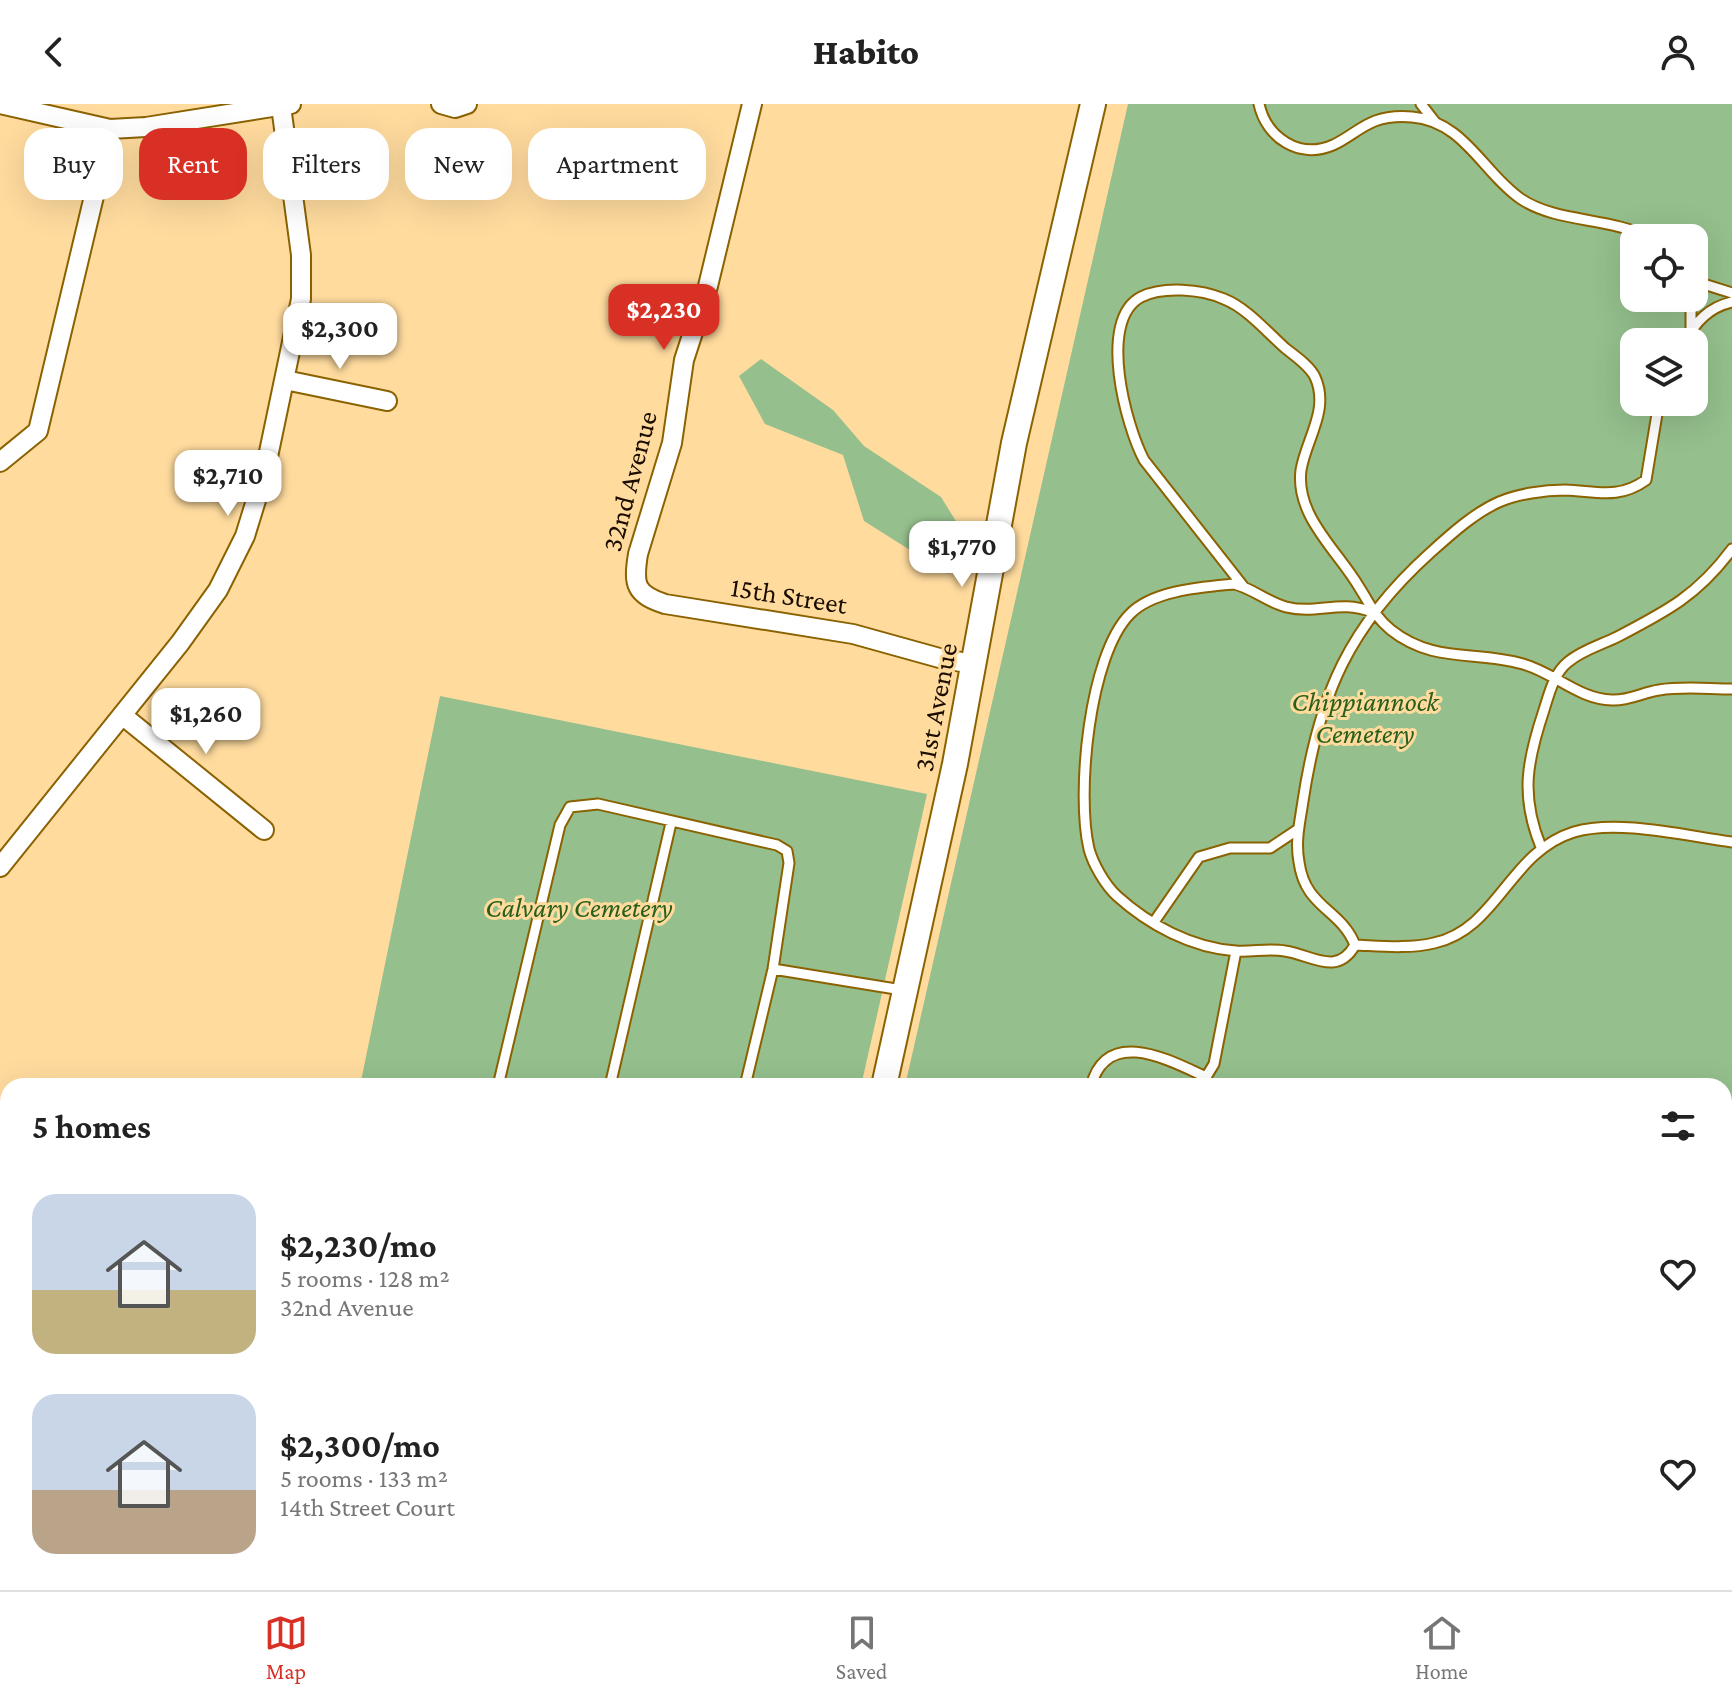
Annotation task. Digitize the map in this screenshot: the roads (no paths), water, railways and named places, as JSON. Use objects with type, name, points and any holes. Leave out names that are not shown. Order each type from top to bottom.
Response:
[{"type":"street","points":[[0,104],[106,128]]},
{"type":"street","points":[[441,104],[455,108],[467,104]]},
{"type":"street","name":"32nd Avenue","points":[[641,593],[634,575],[638,554],[672,443],[684,360],[708,286],[752,104]]},
{"type":"street","name":"31st Avenue","points":[[886,1078],[974,664],[1014,443],[1093,104]]},
{"type":"street","points":[[0,867],[180,643],[218,590],[259,492],[301,299],[302,274],[287,105],[123,128]]},
{"type":"street","points":[[0,462],[38,431],[93,200]]},
{"type":"street","points":[[285,380],[387,401]]},
{"type":"street","name":"15th Street","points":[[641,593],[665,604],[853,634],[943,659],[974,664]]},
{"type":"street","points":[[122,715],[264,830]]},
{"type":"lane","points":[[1259,104],[1263,121],[1273,134],[1300,149],[1329,147],[1374,121],[1397,117],[1435,122],[1451,131],[1525,202],[1620,225]]},
{"type":"lane","points":[[1421,104],[1435,122]]},
{"type":"lane","points":[[1708,285],[1732,293]]},
{"type":"lane","points":[[1372,612],[1352,604],[1310,609],[1288,608],[1263,600],[1243,586],[1144,460],[1132,437],[1120,390],[1120,332],[1124,314],[1132,303],[1161,291],[1187,291],[1224,299],[1246,314],[1314,374],[1321,399],[1301,469],[1305,505],[1333,552],[1359,586],[1372,612],[1390,630],[1424,649],[1526,665],[1571,689],[1614,701],[1679,688],[1732,689]]},
{"type":"lane","points":[[1693,328],[1707,313],[1732,302]]},
{"type":"lane","points":[[1355,945],[1350,933],[1309,895],[1299,863],[1297,830],[1307,771],[1331,689],[1349,649],[1372,612],[1445,539],[1497,503],[1519,496],[1565,490],[1608,495],[1625,492],[1646,480],[1657,416]]},
{"type":"lane","points":[[1541,847],[1529,804],[1528,766],[1532,742],[1555,679],[1566,663],[1675,604],[1701,586],[1732,549]]},
{"type":"lane","points":[[1243,586],[1216,586],[1179,593],[1139,607],[1119,629],[1099,681],[1090,722],[1086,760],[1090,851],[1114,893],[1154,922],[1191,942],[1236,951],[1274,949],[1329,962],[1348,957],[1355,945]]},
{"type":"lane","points":[[500,1078],[564,813],[570,807],[598,804],[777,845],[787,851],[789,863],[773,969],[747,1078]]},
{"type":"lane","points":[[612,1078],[671,823]]},
{"type":"lane","points":[[1355,945],[1435,943],[1466,930],[1481,918],[1508,881],[1541,847],[1577,831],[1595,828],[1732,842]]},
{"type":"lane","points":[[1154,922],[1199,857],[1230,848],[1270,848],[1297,830]]},
{"type":"lane","points":[[1209,1078],[1236,951]]},
{"type":"lane","points":[[773,969],[905,990]]},
{"type":"lane","points":[[1094,1078],[1101,1062],[1114,1053],[1153,1055],[1202,1078]]},
{"type":"park label","name":"Chippiannock Cemetery","points":[[1365,717]]},
{"type":"park label","name":"Calvary Cemetery","points":[[579,907]]}]
